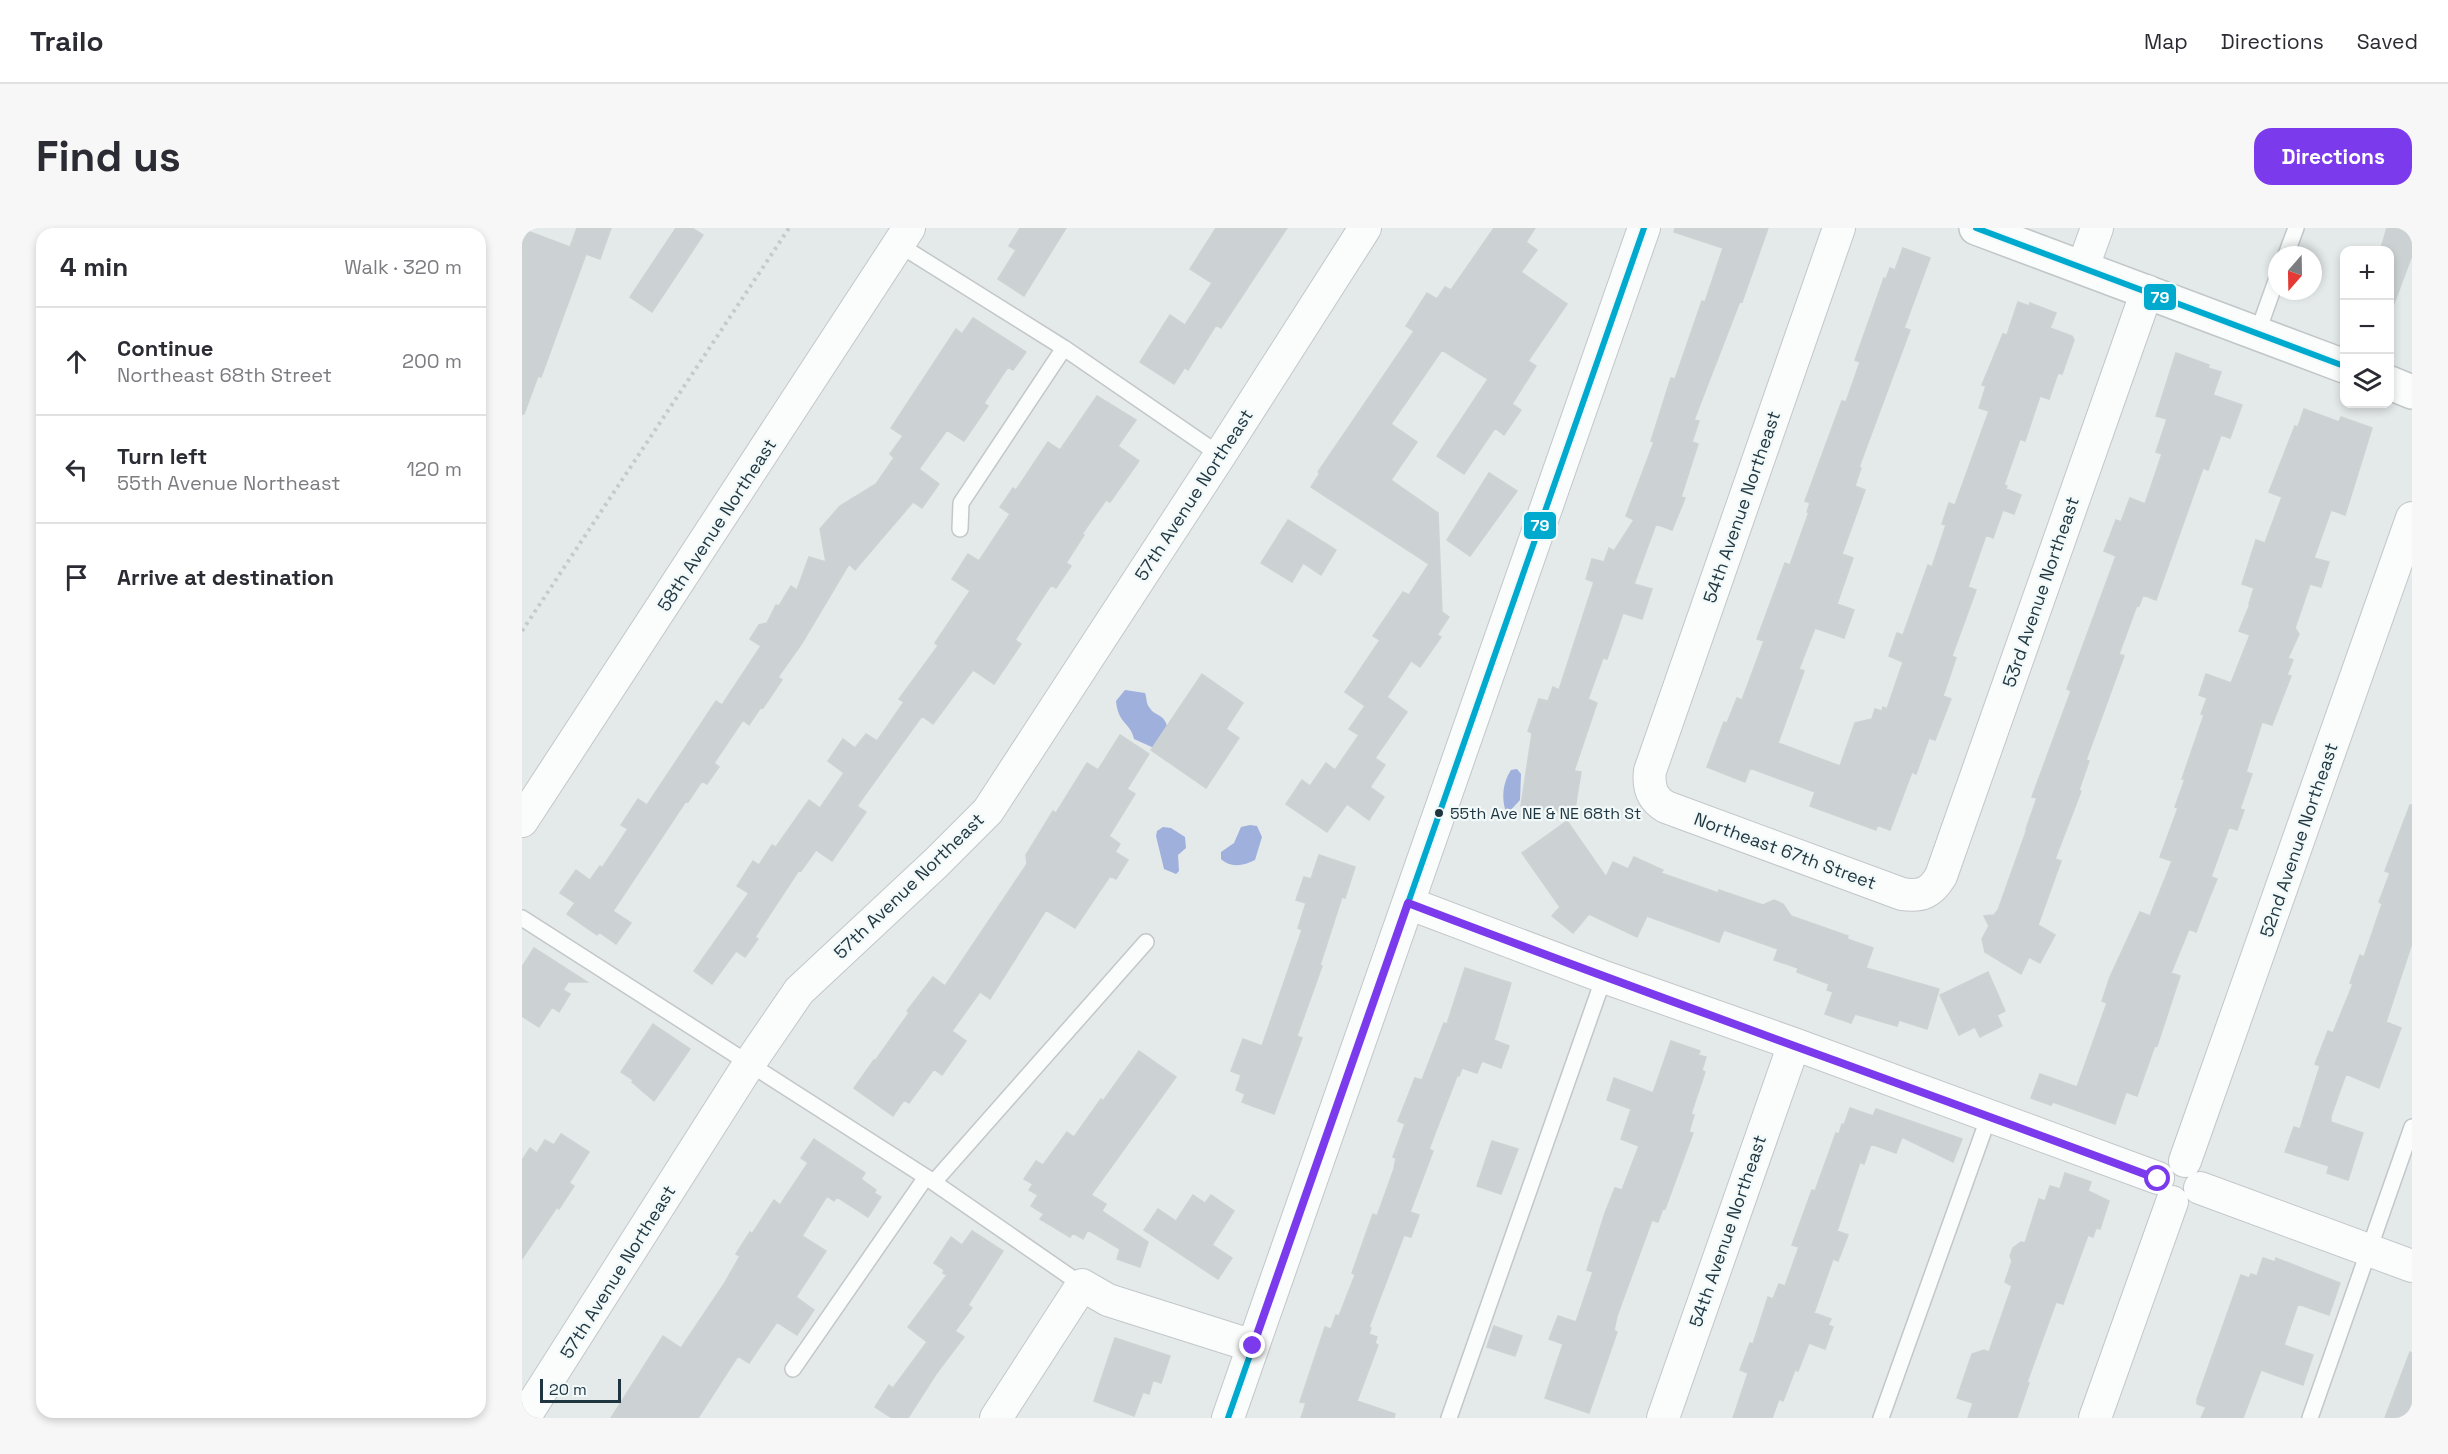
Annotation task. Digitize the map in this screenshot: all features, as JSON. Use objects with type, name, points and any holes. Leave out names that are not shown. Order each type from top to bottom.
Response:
[{"type":"main road","points":[[1976,228],[2340,364]]},
{"type":"main road","points":[[2394,385],[2412,392]]},
{"type":"street","name":"57th Avenue Northeast","points":[[525,1418],[749,1064],[799,991],[988,811],[1365,228]]},
{"type":"street","points":[[1228,1418],[1644,228]]},
{"type":"street","name":"54th Avenue Northeast","points":[[1649,786],[1650,771],[1839,228]]},
{"type":"street","points":[[2083,267],[2097,228]]},
{"type":"street","name":"58th Avenue Northeast","points":[[522,821],[904,236]]},
{"type":"street","name":"53rd Avenue Northeast","points":[[1931,889],[1936,885],[1945,867],[2147,291]]},
{"type":"street","name":"52nd Avenue Northeast","points":[[2185,1161],[2412,518]]},
{"type":"street","name":"Northeast 67th Street","points":[[1649,786],[1656,799],[1666,807],[1902,894],[1919,896],[1931,889]]},
{"type":"street","points":[[1408,903],[1604,977],[1989,1116],[2165,1190],[2187,1203],[2198,1194],[2200,1188],[2200,1175],[2196,1169],[2185,1161],[2172,1162],[2160,1172],[2165,1190],[2096,1418]]},
{"type":"street","name":"54th Avenue Northeast","points":[[1663,1418],[1794,1044]]},
{"type":"street","points":[[2200,1188],[2412,1266]]},
{"type":"street","points":[[996,1418],[1082,1285],[1108,1300],[1253,1346]]},
{"type":"lane","points":[[2289,246],[2296,228]]},
{"type":"lane","points":[[904,236],[1220,455]]},
{"type":"lane","points":[[2256,333],[2269,300]]},
{"type":"lane","points":[[960,529],[961,503],[1064,348]]},
{"type":"lane","points":[[522,918],[930,1180],[1082,1285]]},
{"type":"lane","points":[[793,1369],[930,1180],[1146,942]]},
{"type":"lane","points":[[1449,1418],[1604,977]]},
{"type":"lane","points":[[1881,1418],[1989,1116]]},
{"type":"lane","points":[[2310,1418],[2412,1127]]},
{"type":"path","points":[[522,632],[789,228]]},
{"type":"water","points":[[1125,690],[1145,693],[1149,707],[1162,717],[1166,724],[1168,729],[1154,748],[1134,739],[1119,714],[1116,701]]},
{"type":"water","points":[[1517,769],[1521,774],[1520,800],[1509,812],[1506,812],[1503,796],[1505,785],[1511,770]]},
{"type":"water","points":[[1257,826],[1262,837],[1255,860],[1237,865],[1229,864],[1221,859],[1221,852],[1234,843],[1241,827]]},
{"type":"water","points":[[1163,827],[1171,828],[1185,837],[1186,848],[1178,855],[1179,871],[1176,874],[1164,869],[1156,836],[1157,831]]},
{"type":"building","points":[[577,228],[611,228],[600,259],[586,254],[541,377],[538,376],[524,414],[522,414],[522,229],[570,247]]},
{"type":"building","points":[[676,228],[692,228],[703,235],[652,312],[630,297]]},
{"type":"building","points":[[1020,228],[1066,228],[1024,296],[998,279],[1016,250],[1009,246]]},
{"type":"building","points":[[1216,228],[1287,228],[1221,328],[1216,325],[1188,370],[1185,367],[1174,384],[1140,362],[1170,315],[1185,325],[1212,283],[1190,269]]},
{"type":"building","points":[[1494,228],[1535,228],[1526,242],[1537,250],[1521,272],[1567,304],[1528,361],[1536,366],[1512,404],[1521,410],[1504,435],[1495,428],[1464,474],[1437,456],[1488,379],[1442,350],[1391,424],[1417,442],[1391,480],[1438,513],[1442,612],[1449,617],[1437,635],[1441,637],[1420,667],[1411,661],[1387,697],[1407,712],[1375,758],[1385,765],[1370,787],[1384,797],[1369,820],[1347,804],[1327,832],[1286,804],[1302,780],[1310,786],[1326,763],[1335,770],[1359,735],[1349,729],[1365,706],[1345,692],[1380,640],[1373,636],[1403,592],[1409,595],[1429,564],[1311,487],[1320,473],[1318,472],[1414,331],[1406,326],[1427,293],[1437,299],[1445,287],[1451,290]]},
{"type":"building","points":[[1675,228],[1768,228],[1742,302],[1740,301],[1694,420],[1699,421],[1692,442],[1698,444],[1681,497],[1685,498],[1672,530],[1656,524],[1634,584],[1652,589],[1642,619],[1623,613],[1607,659],[1603,658],[1588,699],[1597,703],[1574,771],[1581,772],[1574,815],[1521,806],[1532,733],[1528,731],[1539,699],[1548,701],[1553,687],[1559,690],[1594,582],[1586,579],[1592,559],[1604,562],[1609,548],[1614,551],[1634,520],[1626,516],[1654,442],[1651,441],[1671,378],[1675,379],[1723,248],[1674,232]]},
{"type":"building","points":[[2387,228],[2412,228],[2412,255],[2394,304],[2394,246],[2382,246]]},
{"type":"building","points":[[1903,248],[1930,258],[1904,328],[1910,330],[1859,467],[1861,468],[1855,486],[1865,490],[1842,554],[1853,558],[1837,604],[1854,610],[1844,638],[1815,628],[1799,669],[1804,671],[1778,743],[1840,766],[1855,723],[1872,719],[1875,709],[1882,711],[1883,707],[1887,709],[1903,662],[1889,656],[1897,633],[1903,635],[1928,565],[1932,567],[1946,525],[1942,524],[1949,503],[1955,505],[1989,411],[1979,408],[1986,386],[1982,385],[2003,334],[2007,335],[2018,302],[2029,306],[2030,303],[2056,313],[2050,328],[2072,336],[2074,340],[2062,374],[2058,373],[2049,399],[2040,396],[2025,441],[2020,439],[2004,485],[2007,486],[2006,489],[2021,495],[2014,514],[2003,510],[1993,538],[1986,535],[1968,587],[1976,590],[1952,656],[1956,658],[1943,696],[1951,699],[1935,740],[1929,738],[1916,774],[1912,772],[1890,830],[1877,825],[1876,830],[1810,806],[1815,792],[1750,768],[1745,782],[1707,767],[1724,722],[1727,723],[1737,698],[1742,700],[1764,641],[1757,639],[1785,563],[1790,565],[1809,512],[1807,512],[1810,503],[1805,501],[1842,401],[1846,402],[1860,362],[1855,360],[1884,278],[1886,279],[1890,268],[1895,270]]},
{"type":"building","points":[[973,318],[1026,352],[1013,370],[1008,367],[984,403],[988,406],[964,441],[947,430],[919,469],[939,484],[922,508],[913,502],[855,570],[849,564],[802,643],[778,677],[782,680],[763,708],[761,707],[749,725],[743,720],[714,763],[719,767],[707,784],[702,781],[688,802],[686,801],[613,911],[631,923],[616,944],[599,932],[597,935],[567,914],[575,903],[560,893],[576,870],[590,880],[600,866],[602,868],[628,829],[621,825],[638,799],[647,805],[716,701],[722,705],[761,646],[750,639],[759,625],[767,623],[776,605],[779,606],[791,586],[797,590],[809,557],[826,562],[820,529],[840,506],[876,484],[894,458],[890,454],[903,436],[891,428],[956,329],[962,334]]},
{"type":"building","points":[[2176,353],[2221,372],[2213,395],[2242,405],[2230,438],[2221,435],[2208,470],[2203,468],[2156,600],[2143,595],[2139,606],[2137,605],[2119,654],[2124,656],[2086,760],[2089,761],[2079,790],[2081,791],[2055,859],[2061,861],[2038,925],[2055,935],[2040,963],[2029,957],[2021,974],[1985,952],[1982,939],[1989,926],[1984,916],[1994,915],[1998,910],[2027,829],[2037,798],[2032,797],[2071,691],[2067,689],[2116,556],[2104,551],[2116,520],[2121,522],[2130,498],[2145,504],[2162,454],[2156,452],[2167,419],[2156,416]]},
{"type":"building","points":[[1097,396],[1136,420],[1118,446],[1139,461],[1110,502],[1106,500],[1082,534],[1084,535],[1066,563],[1071,566],[1056,588],[1051,585],[1015,640],[1021,644],[994,684],[973,670],[933,724],[922,716],[857,806],[866,812],[832,861],[816,850],[801,871],[799,870],[755,937],[758,939],[745,957],[736,951],[712,984],[694,971],[749,893],[737,886],[753,861],[759,865],[772,845],[776,847],[809,800],[820,808],[844,773],[828,761],[843,739],[855,748],[866,734],[877,741],[904,702],[899,699],[938,646],[935,643],[970,591],[952,579],[968,554],[979,561],[1010,514],[1000,507],[1013,488],[1016,490],[1048,442],[1060,450]]},
{"type":"building","points":[[2304,409],[2339,422],[2341,417],[2372,428],[2345,515],[2331,510],[2314,558],[2329,562],[2321,587],[2310,584],[2295,628],[2299,634],[2288,658],[2293,660],[2287,675],[2291,676],[2272,725],[2262,722],[2246,772],[2252,774],[2240,809],[2244,810],[2237,830],[2229,827],[2211,877],[2217,879],[2196,932],[2189,929],[2171,973],[2180,976],[2157,1046],[2155,1045],[2137,1096],[2126,1092],[2115,1124],[2053,1102],[2051,1105],[2031,1098],[2040,1074],[2077,1087],[2107,1003],[2102,1001],[2110,977],[2140,912],[2150,916],[2172,861],[2160,857],[2178,808],[2175,807],[2185,779],[2182,779],[2204,715],[2201,714],[2207,698],[2199,695],[2206,674],[2231,683],[2250,635],[2239,631],[2254,588],[2242,584],[2256,540],[2265,543],[2282,497],[2269,492]]},
{"type":"building","points":[[1489,473],[1517,491],[1470,556],[1447,540]]},
{"type":"building","points":[[1288,520],[1336,550],[1321,575],[1303,563],[1292,582],[1261,563]]},
{"type":"building","points":[[1202,674],[1243,703],[1226,729],[1239,738],[1206,788],[1151,750]]},
{"type":"building","points":[[1120,735],[1149,754],[1127,789],[1135,794],[1109,836],[1120,844],[1115,852],[1128,860],[1116,879],[1110,876],[1075,928],[1046,910],[990,999],[980,992],[952,1031],[966,1041],[942,1075],[934,1069],[909,1103],[904,1100],[893,1116],[854,1088],[933,977],[945,986],[1027,864],[1026,855],[1053,811],[1056,813],[1087,763],[1098,770]]},
{"type":"building","points":[[2410,805],[2412,805],[2412,943],[2386,1022],[2401,1028],[2379,1088],[2346,1074],[2331,1116],[2331,1122],[2363,1133],[2348,1180],[2327,1173],[2329,1166],[2285,1152],[2294,1127],[2300,1129],[2320,1066],[2315,1064],[2328,1031],[2333,1033],[2353,984],[2350,983],[2360,955],[2364,957],[2382,904],[2379,902],[2390,873],[2385,871]]},
{"type":"building","points":[[1567,821],[1606,877],[1613,862],[1628,869],[1634,857],[1663,870],[1661,873],[1718,893],[1719,890],[1763,905],[1774,900],[1783,904],[1791,916],[1848,936],[1847,939],[1873,948],[1866,968],[1939,989],[1927,1029],[1899,1020],[1897,1026],[1855,1014],[1851,1023],[1825,1014],[1833,992],[1827,990],[1829,984],[1797,972],[1798,968],[1774,960],[1778,949],[1724,930],[1719,942],[1647,916],[1637,937],[1589,914],[1573,933],[1552,916],[1560,907],[1522,853]]},
{"type":"building","points":[[1319,855],[1355,867],[1345,898],[1342,897],[1320,965],[1322,966],[1297,1036],[1302,1038],[1274,1114],[1242,1102],[1245,1094],[1236,1090],[1241,1075],[1231,1071],[1243,1039],[1262,1046],[1302,930],[1298,928],[1306,903],[1296,900],[1304,877],[1311,879]]},
{"type":"building","points":[[534,948],[587,982],[568,982],[563,990],[570,994],[559,1012],[552,1007],[539,1027],[522,1016],[522,967]]},
{"type":"building","points":[[1465,968],[1511,983],[1494,1040],[1509,1046],[1501,1068],[1482,1061],[1477,1073],[1462,1068],[1457,1076],[1429,1149],[1433,1151],[1410,1212],[1419,1215],[1411,1237],[1404,1235],[1369,1327],[1371,1328],[1369,1334],[1377,1337],[1375,1343],[1378,1345],[1357,1401],[1395,1414],[1394,1418],[1301,1418],[1306,1403],[1300,1402],[1325,1327],[1331,1329],[1336,1315],[1339,1316],[1355,1275],[1352,1273],[1373,1214],[1377,1216],[1394,1169],[1396,1158],[1393,1157],[1405,1124],[1398,1121],[1415,1078],[1422,1080],[1444,1023],[1447,1024]]},
{"type":"building","points":[[1988,972],[2005,1011],[1997,1015],[2002,1026],[1980,1037],[1975,1027],[1959,1035],[1940,995]]},
{"type":"building","points":[[653,1024],[690,1049],[654,1101],[632,1082],[633,1080],[621,1072]]},
{"type":"building","points":[[1671,1041],[1700,1051],[1698,1055],[1706,1057],[1702,1070],[1705,1072],[1691,1114],[1694,1115],[1689,1132],[1693,1133],[1665,1209],[1663,1208],[1658,1222],[1652,1220],[1617,1316],[1614,1330],[1617,1332],[1589,1413],[1545,1398],[1563,1344],[1549,1339],[1558,1316],[1576,1322],[1593,1272],[1587,1270],[1605,1213],[1615,1188],[1622,1190],[1639,1146],[1621,1139],[1631,1109],[1607,1100],[1614,1078],[1653,1093]]},
{"type":"building","points":[[1139,1051],[1176,1077],[1091,1195],[1106,1204],[1102,1211],[1148,1242],[1140,1267],[1117,1259],[1120,1249],[1088,1230],[1083,1239],[1073,1233],[1070,1237],[1040,1219],[1044,1214],[1031,1206],[1038,1195],[1029,1190],[1033,1184],[1024,1179],[1036,1161],[1043,1165],[1067,1132],[1074,1137]]},
{"type":"building","points":[[1850,1108],[1873,1116],[1876,1109],[1962,1139],[1953,1162],[1902,1137],[1896,1153],[1871,1144],[1864,1164],[1860,1162],[1837,1231],[1848,1235],[1838,1261],[1833,1259],[1814,1313],[1831,1319],[1828,1325],[1833,1327],[1825,1349],[1809,1343],[1798,1371],[1795,1370],[1783,1401],[1779,1399],[1772,1418],[1733,1418],[1748,1373],[1740,1370],[1750,1343],[1753,1344],[1768,1297],[1773,1299],[1779,1284],[1785,1286],[1799,1247],[1792,1245],[1812,1190],[1815,1191],[1836,1133],[1839,1134]]},
{"type":"building","points":[[561,1134],[589,1152],[569,1183],[574,1186],[522,1259],[522,1160],[530,1148],[537,1153],[545,1140],[554,1145]]},
{"type":"building","points":[[814,1139],[865,1173],[861,1179],[876,1190],[874,1193],[881,1197],[868,1217],[837,1197],[834,1201],[827,1196],[802,1236],[826,1251],[796,1297],[814,1310],[797,1335],[777,1322],[749,1363],[738,1356],[698,1418],[611,1418],[663,1336],[681,1348],[724,1284],[740,1256],[736,1254],[750,1232],[752,1234],[774,1200],[780,1205],[808,1163],[801,1158]]},
{"type":"building","points":[[1492,1141],[1518,1149],[1501,1194],[1477,1186]]},
{"type":"building","points":[[2065,1173],[2091,1182],[2088,1191],[2109,1201],[2100,1229],[2096,1228],[2093,1237],[2088,1235],[2063,1304],[2056,1302],[2027,1382],[2029,1383],[2017,1418],[1968,1418],[1973,1403],[1957,1398],[1972,1354],[1984,1350],[1989,1352],[2012,1286],[2005,1282],[2012,1261],[2010,1256],[2013,1248],[2021,1242],[2025,1243],[2039,1199],[2045,1201],[2050,1186],[2060,1189]]},
{"type":"building","points":[[1193,1195],[1205,1203],[1211,1195],[1234,1211],[1212,1245],[1232,1258],[1218,1279],[1144,1230],[1158,1209],[1176,1221]]},
{"type":"building","points":[[972,1231],[1003,1251],[968,1305],[972,1308],[955,1331],[964,1337],[936,1374],[908,1418],[892,1418],[875,1407],[889,1385],[893,1388],[927,1342],[908,1327],[947,1275],[934,1263],[951,1237],[962,1245]]},
{"type":"building","points":[[2263,1258],[2275,1262],[2276,1258],[2340,1283],[2329,1315],[2298,1304],[2284,1345],[2313,1355],[2303,1385],[2261,1370],[2243,1418],[2201,1418],[2206,1407],[2197,1404],[2197,1399],[2241,1275],[2249,1278],[2251,1274],[2257,1276]]},
{"type":"building","points":[[1494,1326],[1522,1336],[1515,1356],[1487,1347]]},
{"type":"building","points":[[1115,1338],[1170,1356],[1161,1383],[1153,1380],[1149,1394],[1143,1392],[1134,1416],[1094,1401]]},
{"type":"building","points":[[2410,1352],[2412,1353],[2412,1418],[2385,1418]]},
{"type":"transit line","name":"79","points":[[1228,1418],[1644,228]]},
{"type":"transit line","name":"79","points":[[1976,228],[2340,364]]},
{"type":"place","name":"55th Ave NE & NE 68th St","points":[[1439,813]]},
{"type":"route","points":[[1253,1346],[1408,903],[2158,1179]]}]
